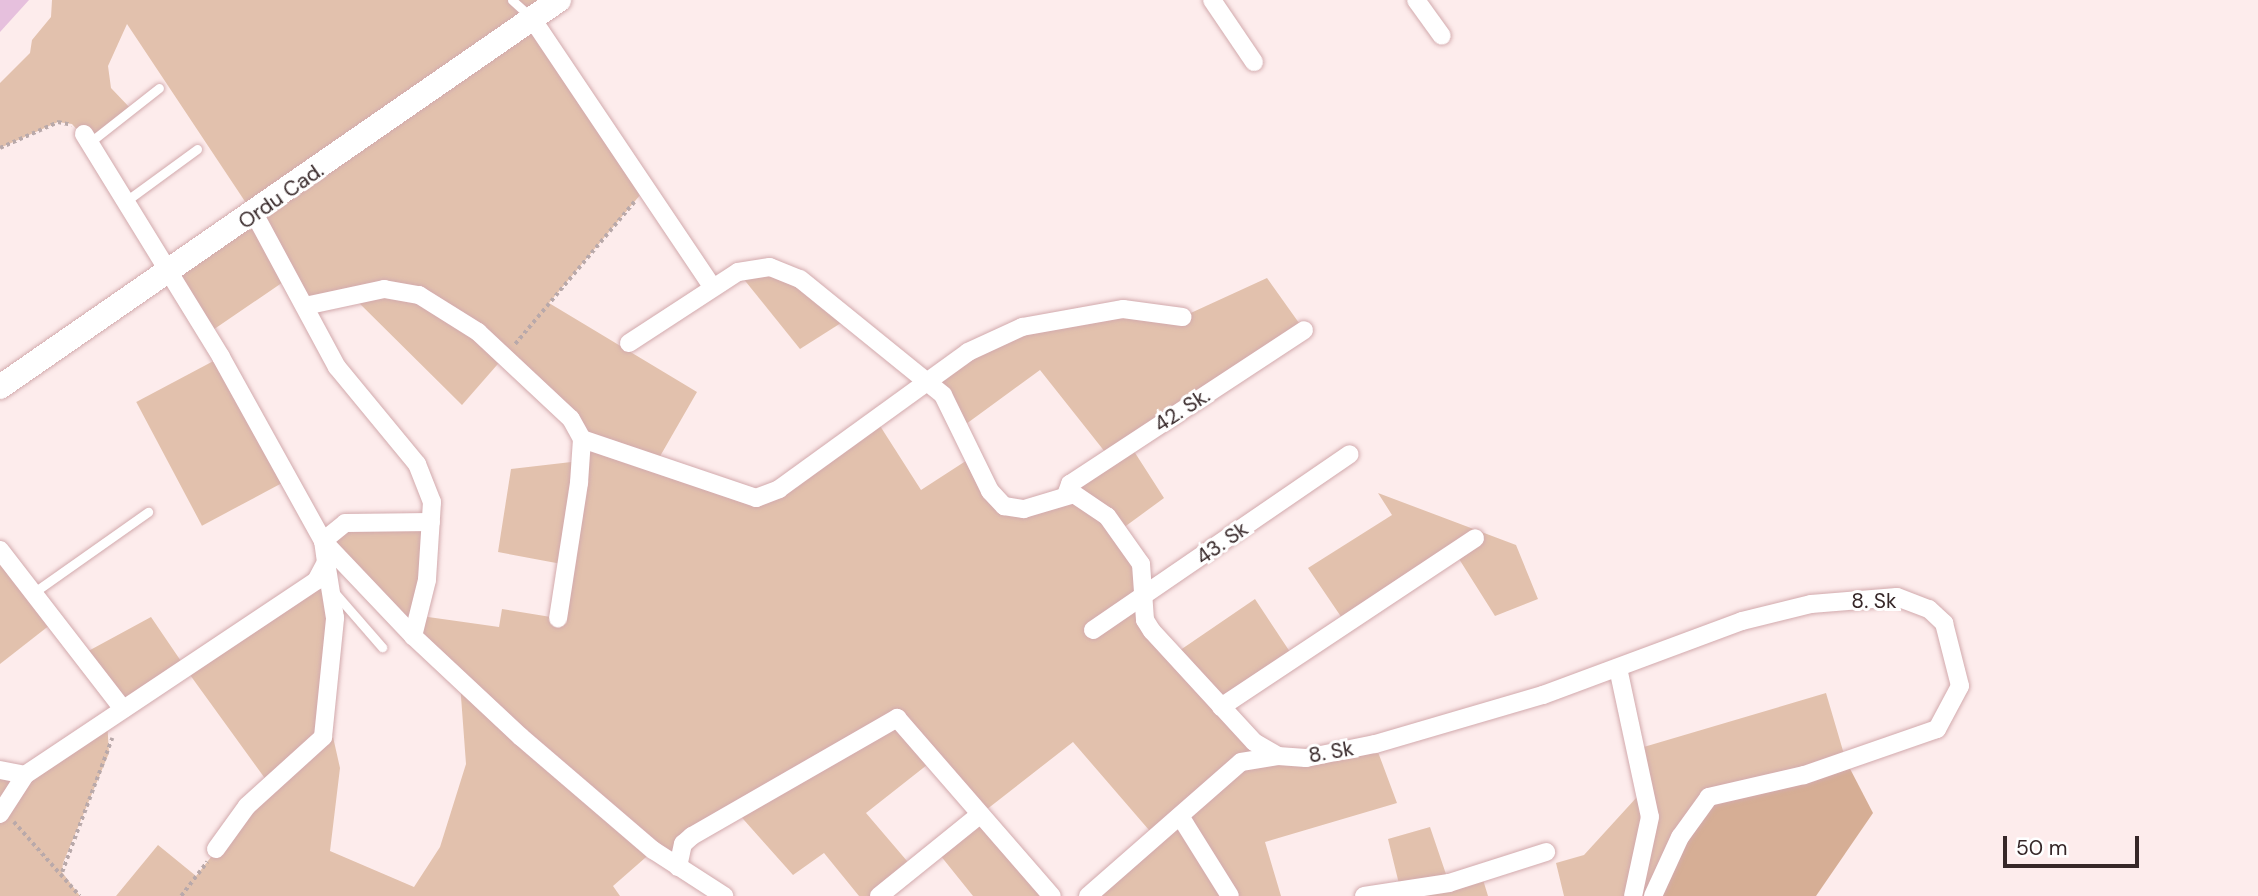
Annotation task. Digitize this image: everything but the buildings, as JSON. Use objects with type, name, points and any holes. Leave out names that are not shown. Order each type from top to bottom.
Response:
[{"type":"main road","name":"Ordu Cad.","points":[[0,387],[255,215],[559,0]]},
{"type":"street","points":[[1212,0],[1254,62]]},
{"type":"street","points":[[1416,0],[1442,36]]},
{"type":"street","points":[[531,18],[712,286]]},
{"type":"street","points":[[87,139],[171,273],[323,541],[413,636],[557,768],[678,867],[724,896]]},
{"type":"street","points":[[255,215],[337,368],[418,464],[432,502],[428,580],[413,636]]},
{"type":"street","points":[[629,343],[712,286],[738,272],[770,267],[800,279],[926,380],[952,407],[990,491],[1004,506],[1024,509],[1066,495]]},
{"type":"street","points":[[305,306],[384,289],[419,295],[504,356],[571,419],[582,439],[558,618]]},
{"type":"street","points":[[582,439],[755,498],[779,489],[926,380],[1021,327],[1123,309],[1182,317]]},
{"type":"street","name":"42. Sk.","points":[[1066,495],[1070,484],[1304,330]]},
{"type":"street","name":"43. Sk","points":[[1093,630],[1350,454]]},
{"type":"street","name":"8. Sk","points":[[1066,495],[1087,498],[1131,546],[1141,564],[1144,596],[1153,631],[1221,707],[1278,756],[1306,758],[1376,744],[1618,668],[1742,621],[1811,604],[1897,597],[1929,609],[1944,623],[1959,686],[1937,729],[1804,775],[1709,797],[1680,837],[1653,896]]},
{"type":"street","points":[[323,541],[345,523],[431,522]]},
{"type":"street","points":[[1221,707],[1475,538]]},
{"type":"street","points":[[216,849],[247,806],[323,737],[329,719],[333,591],[323,541]]},
{"type":"street","points":[[0,550],[123,709]]},
{"type":"street","points":[[1,813],[25,775],[316,581],[326,562]]},
{"type":"street","points":[[1618,668],[1650,817],[1633,896]]},
{"type":"street","points":[[678,867],[683,844],[692,836],[897,718],[977,817],[1052,896]]},
{"type":"street","points":[[1088,896],[1241,762],[1278,756]]},
{"type":"street","points":[[0,770],[25,775]]},
{"type":"street","points":[[1180,816],[1230,896]]},
{"type":"street","points":[[879,896],[977,817]]},
{"type":"street","points":[[1364,896],[1449,883],[1546,852]]},
{"type":"lane","points":[[512,0],[531,18]]},
{"type":"lane","points":[[87,139],[159,88]]},
{"type":"lane","points":[[126,201],[197,149]]},
{"type":"lane","points":[[33,593],[148,512]]},
{"type":"lane","points":[[333,591],[382,647]]},
{"type":"path","points":[[0,148],[58,122],[87,139]]},
{"type":"path","points":[[504,356],[646,188]]},
{"type":"path","points":[[62,872],[109,753],[107,720]]},
{"type":"path","points":[[1,813],[62,872],[80,896]]},
{"type":"path","points":[[181,896],[216,849]]},
{"type":"path","points":[[72,885],[73,896]]},
{"type":"shaded area","points":[[0,0],[29,0],[0,32]]},
{"type":"shaded area","points":[[52,0],[559,0],[531,17],[646,188],[549,303],[697,392],[655,465],[755,498],[875,418],[921,490],[975,455],[1004,506],[1034,507],[1109,457],[1040,370],[962,427],[926,380],[968,352],[1088,312],[1182,317],[1267,278],[1304,330],[1130,445],[1164,498],[1119,531],[1131,546],[1144,602],[1173,655],[1255,599],[1294,658],[1222,707],[1278,756],[1375,744],[1397,803],[1265,842],[1281,896],[1088,896],[1155,837],[1073,742],[977,817],[932,761],[866,813],[913,868],[879,896],[859,896],[824,853],[793,875],[736,811],[679,855],[653,851],[613,886],[620,896],[116,896],[158,845],[196,876],[269,784],[185,668],[123,709],[81,655],[151,617],[185,667],[316,581],[326,562],[329,719],[340,768],[330,851],[414,887],[440,847],[466,764],[460,683],[323,541],[332,532],[431,522],[421,616],[499,627],[502,609],[557,618],[567,565],[498,552],[511,469],[580,461],[582,439],[504,357],[462,405],[351,295],[305,306],[289,278],[207,334],[171,273],[254,215],[127,24],[108,66],[111,88],[132,110],[89,143],[72,124],[58,122],[0,148],[0,83],[30,53],[32,40],[51,17]]},
{"type":"shaded area","points":[[770,267],[852,316],[800,349],[738,272]]},
{"type":"shaded area","points":[[221,357],[287,481],[202,526],[136,402]]},
{"type":"shaded area","points":[[1378,493],[1516,545],[1538,599],[1495,616],[1454,551],[1346,624],[1308,568],[1392,515]]},
{"type":"shaded area","points":[[0,550],[55,621],[0,664]]},
{"type":"shaded area","points":[[1826,693],[1846,761],[1653,896],[1564,896],[1556,863],[1584,855],[1647,786],[1637,749]]},
{"type":"shaded area","points":[[107,720],[109,753],[63,863],[62,872],[80,896],[0,896],[0,771],[25,775]]},
{"type":"shaded area","points":[[1846,761],[1873,813],[1816,896],[1653,896],[1709,797]]},
{"type":"shaded area","points":[[977,817],[1052,896],[973,896],[936,850]]},
{"type":"shaded area","points":[[1430,827],[1449,883],[1481,873],[1488,896],[1410,896],[1400,888],[1388,839]]}]
